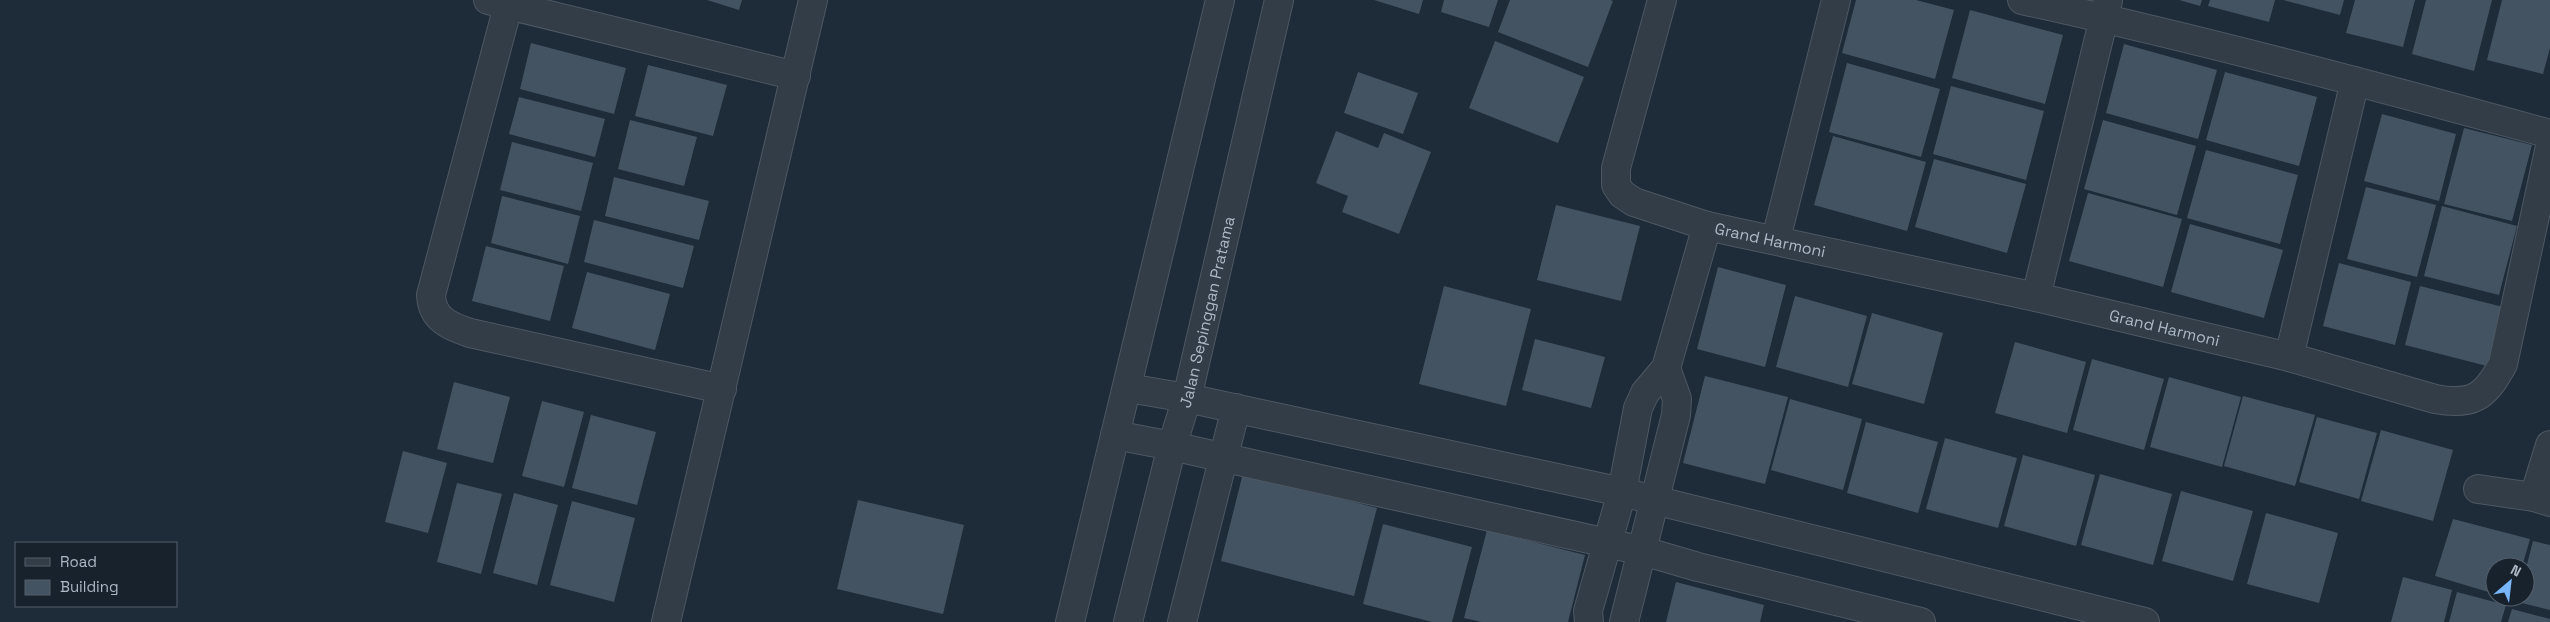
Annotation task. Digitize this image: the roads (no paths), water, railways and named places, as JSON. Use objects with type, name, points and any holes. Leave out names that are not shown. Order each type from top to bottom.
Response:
[{"type":"street","points":[[666,622],[814,0]]},
{"type":"street","points":[[1070,622],[1128,388],[1220,0]]},
{"type":"street","name":"Jalan Sepinggan Pratama","points":[[1128,622],[1172,446],[1187,398],[1279,0]]},
{"type":"street","name":"Grand Harmoni","points":[[1662,0],[1616,168],[1616,185],[1622,194],[1634,202],[1707,226],[1776,239],[2036,297],[2289,357],[2455,403],[2477,397],[2491,386],[2503,364],[2550,146]]},
{"type":"street","points":[[1776,239],[1836,0]]},
{"type":"street","points":[[2022,0],[2106,9],[2355,81],[2550,134]]},
{"type":"street","points":[[722,389],[453,328],[443,321],[432,308],[431,295],[498,3],[796,76]]},
{"type":"street","points":[[2036,297],[2106,9]]},
{"type":"street","points":[[2289,357],[2355,81]]},
{"type":"street","points":[[1589,622],[1588,611],[1622,492],[1641,400],[1666,368],[1707,226]]},
{"type":"street","points":[[1624,622],[1677,407],[1677,399],[1666,368]]},
{"type":"street","points":[[1128,388],[1236,408],[1622,492],[1655,502],[2145,622]]},
{"type":"street","points":[[1182,622],[1236,408]]},
{"type":"street","points":[[1115,435],[1172,446],[1607,545],[1643,551],[1921,622]]},
{"type":"street","points":[[2478,489],[2542,500],[2550,445]]}]
